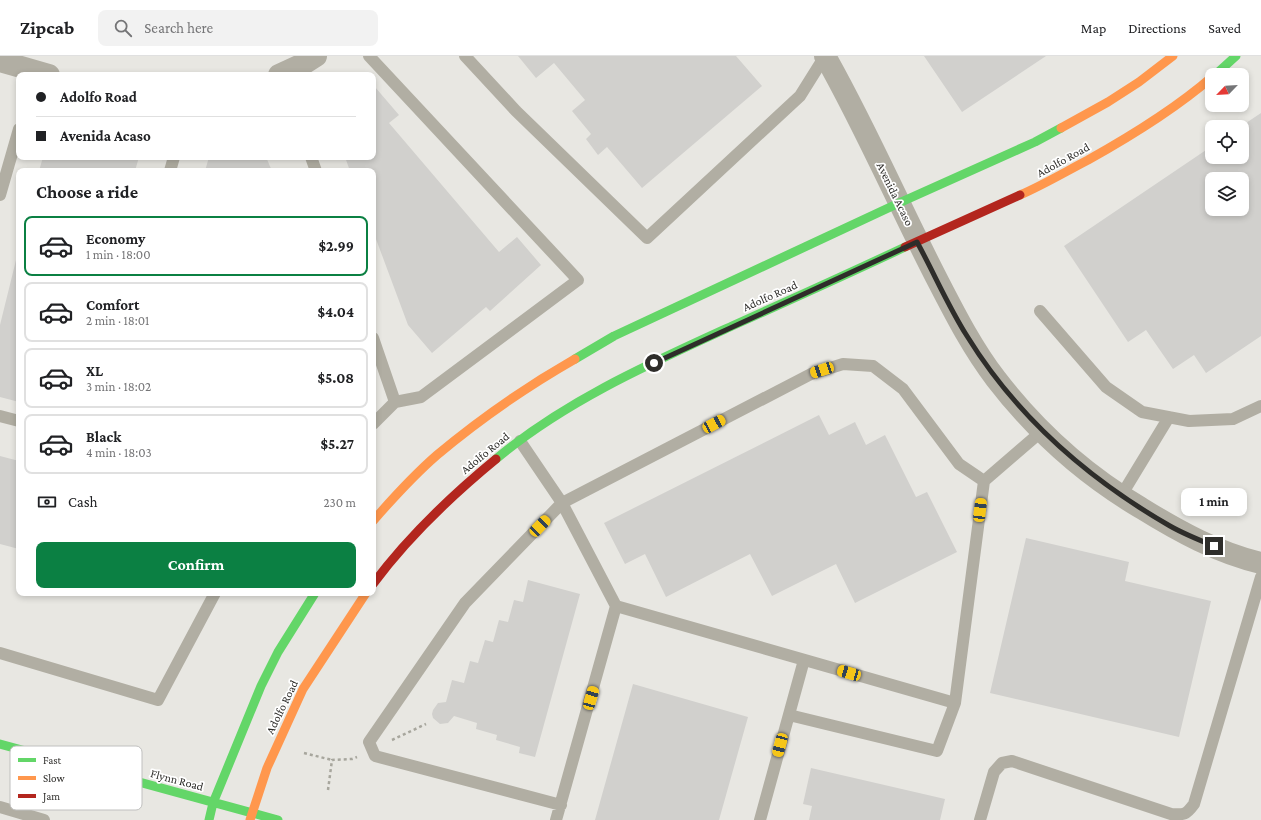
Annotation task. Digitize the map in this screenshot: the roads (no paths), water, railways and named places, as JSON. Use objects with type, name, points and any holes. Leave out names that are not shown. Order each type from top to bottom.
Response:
[{"type":"main road","points":[[376,518],[394,497],[436,456],[485,416],[539,380],[614,336],[1071,124],[1133,86],[1173,56]]},
{"type":"main road","points":[[1223,68],[1236,56]]},
{"type":"main road","name":"Adolfo Road","points":[[376,580],[386,566],[426,523],[500,454],[557,415],[628,375],[1038,187],[1090,159],[1161,116],[1205,83]]},
{"type":"main road","points":[[209,820],[214,802],[261,686],[278,652],[313,596]]},
{"type":"main road","name":"Adolfo Road","points":[[251,816],[267,768],[303,689],[364,596]]},
{"type":"main road","name":"Flynn Road","points":[[0,744],[10,747]]},
{"type":"main road","name":"Flynn Road","points":[[142,782],[214,802],[251,816],[278,820]]},
{"type":"street","points":[[287,72],[316,56]]},
{"type":"street","name":"Avenida Acaso","points":[[825,56],[847,96],[917,242],[966,335],[996,378],[1029,418],[1067,455],[1121,496],[1171,527],[1228,553],[1261,563]]},
{"type":"street","points":[[0,61],[34,72]]},
{"type":"lane","points":[[369,56],[578,280],[421,397],[395,402],[376,421]]},
{"type":"lane","points":[[465,56],[516,111],[647,238],[800,96],[825,56]]},
{"type":"lane","points":[[0,195],[16,139]]},
{"type":"lane","points":[[1040,310],[1106,387],[1142,412],[1189,421],[1233,419],[1261,406]]},
{"type":"lane","points":[[376,347],[395,402]]},
{"type":"lane","points":[[561,805],[375,756],[369,742],[465,604],[562,503],[811,374],[843,364],[873,366],[903,389],[959,464],[984,481]]},
{"type":"lane","points":[[0,416],[16,420]]},
{"type":"lane","points":[[1121,496],[1169,417]]},
{"type":"lane","points":[[788,715],[937,751],[955,703],[984,481],[1042,431]]},
{"type":"lane","points":[[520,440],[562,503],[616,606],[556,820]]},
{"type":"lane","points":[[980,820],[994,772],[1002,763],[1012,761],[1171,814],[1182,815],[1188,812],[1194,804],[1261,578]]},
{"type":"lane","points":[[0,653],[158,700],[213,596]]},
{"type":"lane","points":[[616,606],[955,703]]},
{"type":"lane","points":[[760,820],[804,660]]},
{"type":"lane","points":[[0,807],[10,810]]},
{"type":"lane","points":[[10,810],[44,820]]}]
